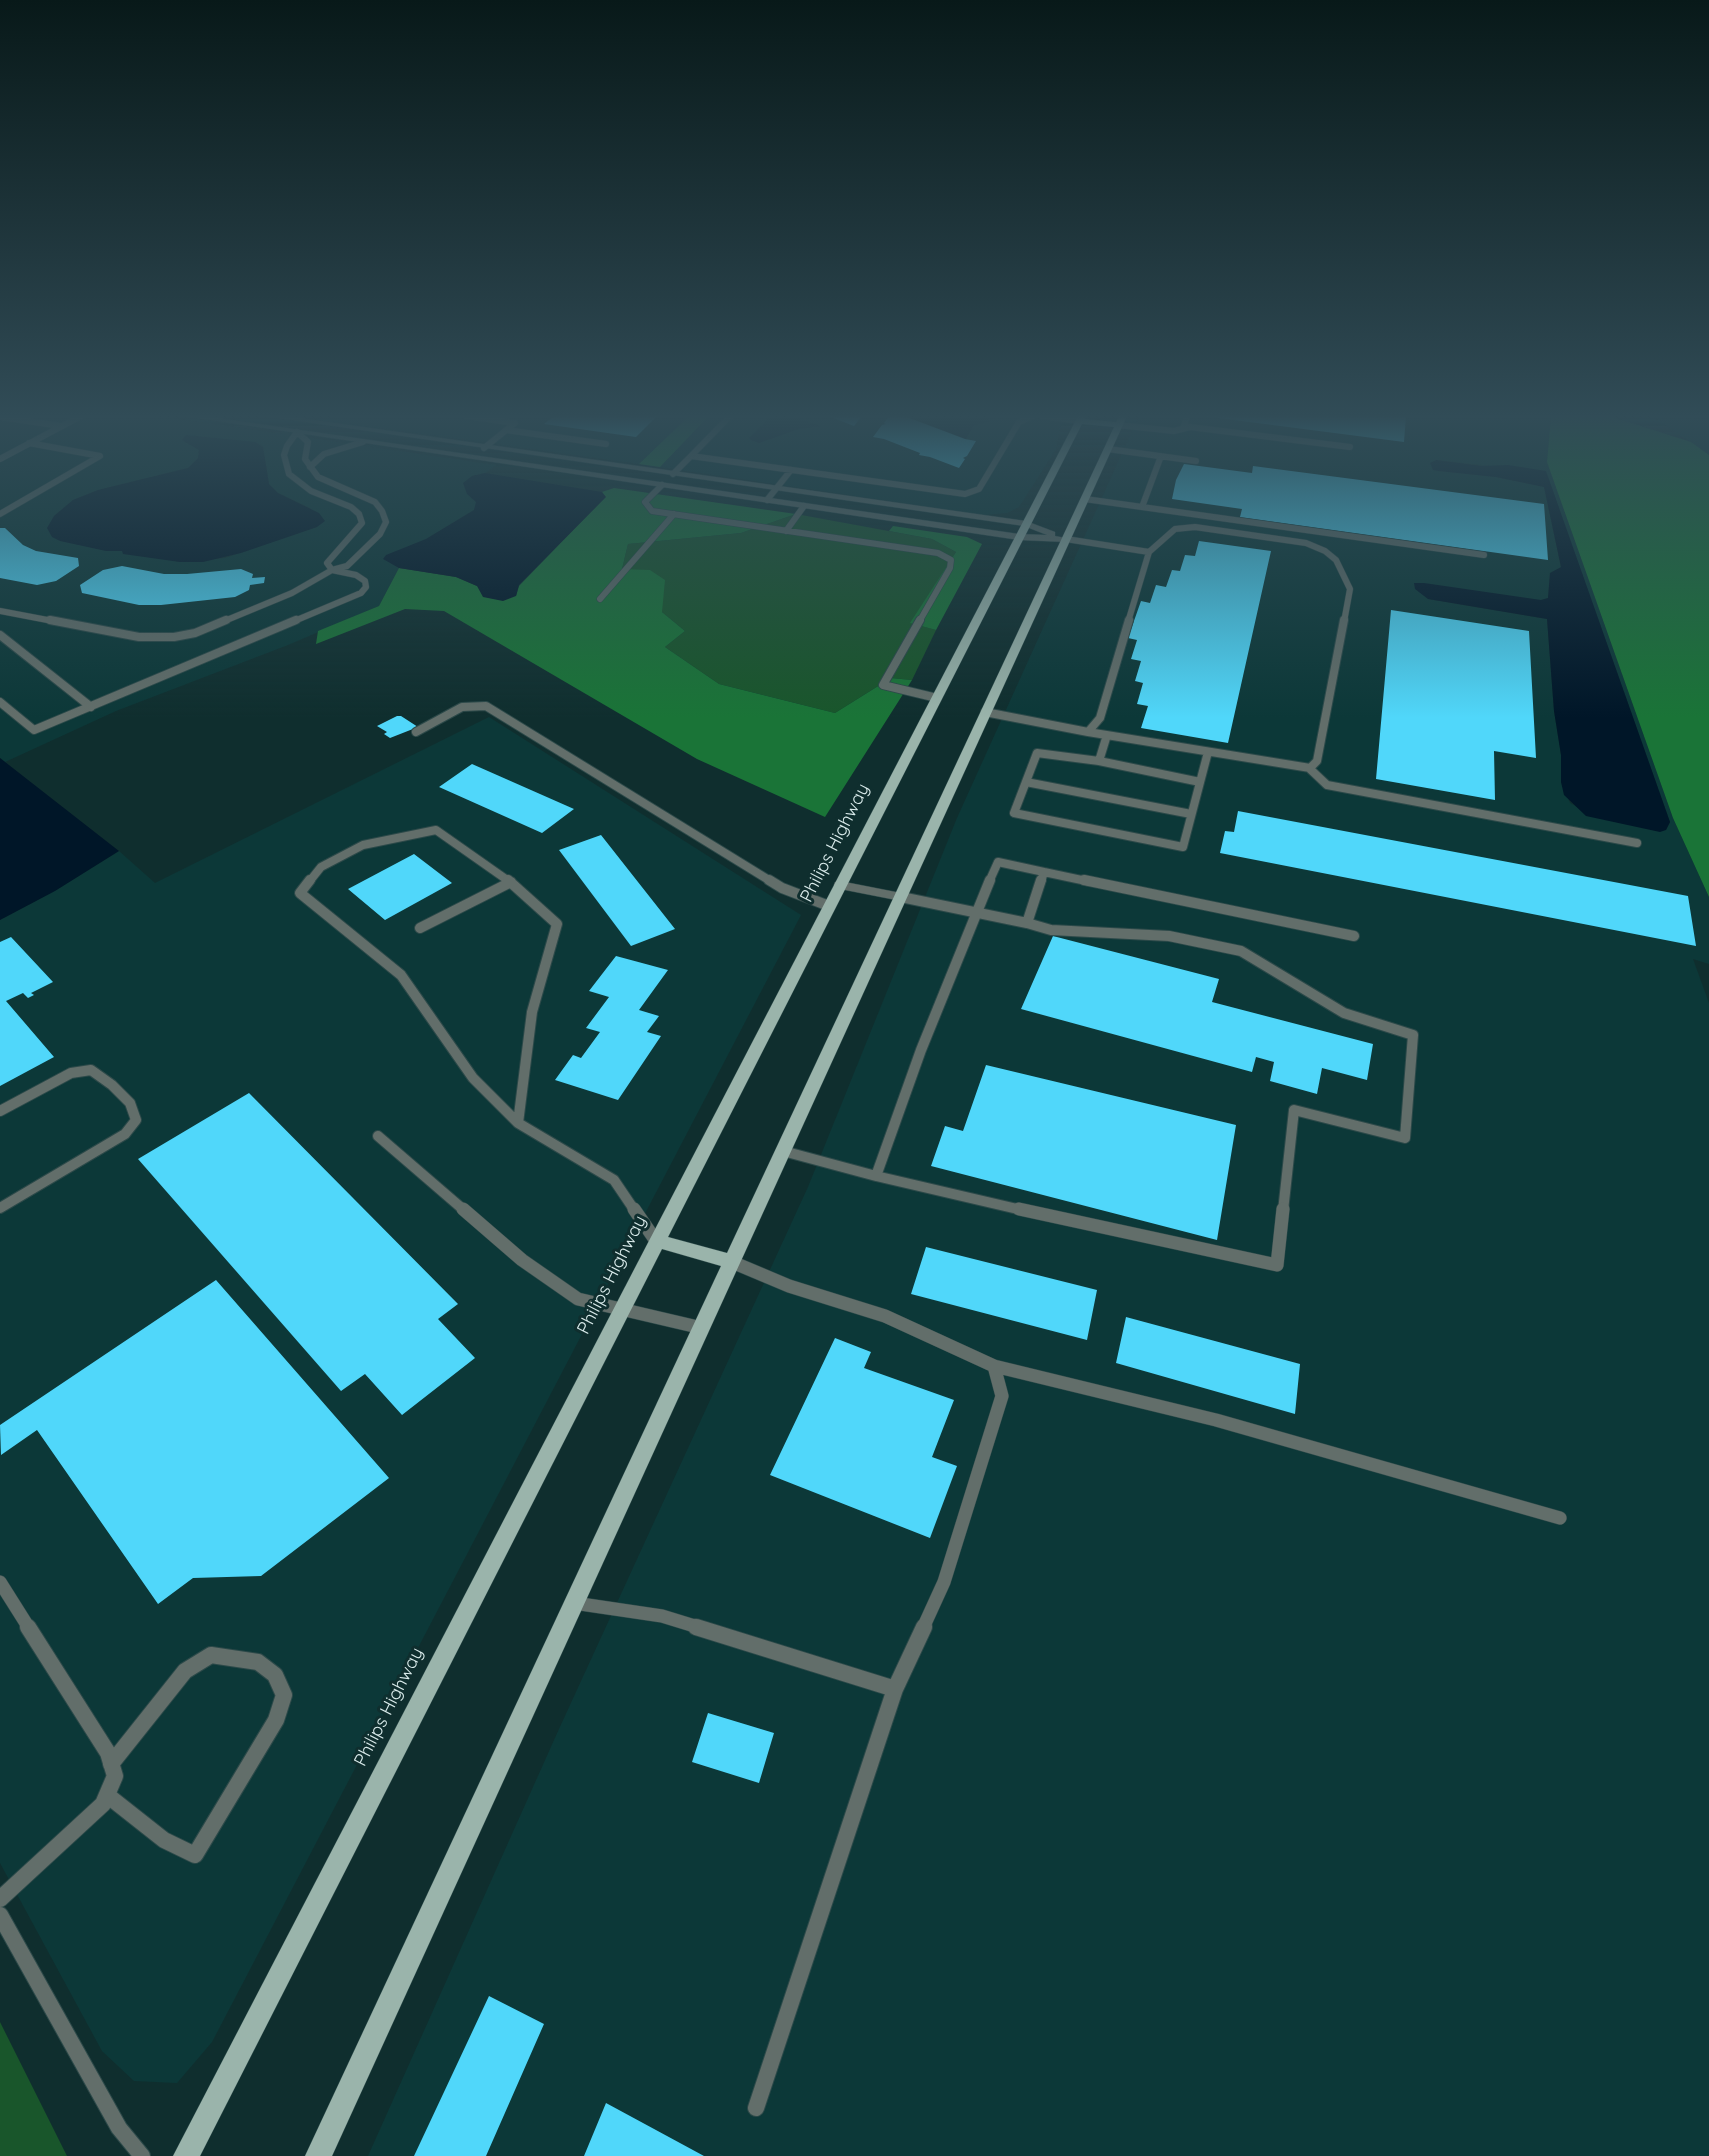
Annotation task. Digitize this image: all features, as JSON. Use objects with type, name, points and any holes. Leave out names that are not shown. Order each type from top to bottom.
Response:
[{"type":"main road","name":"Philips Highway","points":[[186,2156],[1030,517]]},
{"type":"main road","points":[[318,2156],[1076,517]]},
{"type":"main road","points":[[656,1241],[732,1262]]},
{"type":"street","points":[[878,517],[1020,537],[1066,539]]},
{"type":"street","points":[[973,517],[1026,524],[1066,539]]},
{"type":"street","points":[[840,885],[901,897]]},
{"type":"lane","points":[[0,702],[34,730],[353,599],[366,587],[365,581],[356,575],[332,570],[327,563],[353,536],[362,523],[360,517]]},
{"type":"lane","points":[[0,611],[139,637],[174,637],[195,633],[292,593],[332,570],[347,566],[380,534],[386,522],[384,517]]},
{"type":"lane","points":[[600,598],[672,517]]},
{"type":"lane","points":[[691,517],[938,553],[951,560],[951,568],[883,685],[937,698]]},
{"type":"lane","points":[[786,531],[796,517]]},
{"type":"lane","points":[[1210,517],[1484,555]]},
{"type":"lane","points":[[1088,732],[1100,718],[1149,552],[1175,529],[1196,527],[1306,543],[1325,551],[1336,560],[1350,589],[1317,761],[1309,768]]},
{"type":"lane","points":[[1066,539],[1149,552]]},
{"type":"lane","points":[[0,635],[91,707]]},
{"type":"lane","points":[[416,732],[462,707],[486,706],[782,888],[830,906]]},
{"type":"lane","points":[[985,712],[1088,732],[1309,768],[1327,785],[1637,843]]},
{"type":"lane","points":[[1099,761],[1107,735]]},
{"type":"lane","points":[[1200,782],[1099,761],[1037,753],[1014,813],[1183,847],[1208,752]]},
{"type":"lane","points":[[1026,782],[1191,814]]},
{"type":"lane","points":[[518,1123],[532,1011],[556,924],[499,872],[436,830],[363,844],[321,867],[300,892],[401,975],[473,1078],[518,1123],[614,1180],[656,1241]]},
{"type":"lane","points":[[876,1176],[921,1050],[975,912],[998,862],[1354,936]]},
{"type":"lane","points":[[1027,923],[1044,872]]},
{"type":"lane","points":[[420,928],[511,882]]},
{"type":"lane","points":[[783,1151],[942,1193],[1277,1265],[1294,1110],[1405,1138],[1413,1035],[1344,1013],[1240,951],[1169,936],[1052,930],[901,897]]},
{"type":"lane","points":[[0,1111],[70,1073],[91,1070],[112,1085],[130,1103],[136,1120],[126,1134],[0,1208]]},
{"type":"lane","points":[[378,1136],[522,1260],[578,1299],[702,1328]]},
{"type":"lane","points":[[732,1262],[789,1286],[885,1316],[994,1366],[1216,1420],[1560,1518]]},
{"type":"lane","points":[[756,2108],[895,1689],[944,1582],[1002,1396],[994,1366]]},
{"type":"lane","points":[[0,1582],[108,1753],[115,1776],[103,1804],[0,1899]]},
{"type":"lane","points":[[574,1604],[662,1616],[895,1689]]},
{"type":"lane","points":[[107,1795],[164,1840],[195,1855],[276,1720],[284,1695],[275,1675],[258,1662],[211,1655],[185,1671],[111,1764]]},
{"type":"lane","points":[[0,1915],[119,2128],[142,2156]]},
{"type":"shaded area","points":[[0,517],[55,517],[114,549],[180,562],[225,558],[317,527],[313,517],[463,517],[426,539],[384,558],[399,568],[379,606],[288,645],[116,711],[5,762],[0,758]]},
{"type":"shaded area","points":[[54,517],[322,517],[325,521],[317,527],[241,553],[203,562],[180,562],[123,554],[122,551],[106,551],[60,541],[52,537],[47,528]]},
{"type":"shaded area","points":[[463,517],[587,517],[519,585],[516,596],[503,601],[483,597],[477,586],[456,577],[399,568],[383,559],[386,555],[426,539]]},
{"type":"shaded area","points":[[1093,517],[1550,517],[1561,568],[1550,573],[1548,598],[1541,600],[1428,599],[1547,619],[1554,711],[1561,755],[1561,782],[1570,803],[1579,808],[1666,830],[1670,822],[1562,517],[1566,517],[1673,818],[1709,897],[1709,964],[1693,959],[1709,1003],[1709,2156],[368,2156],[559,1729],[808,1187],[957,818]]},
{"type":"shaded area","points":[[1550,517],[1562,517],[1670,822],[1666,830],[1660,832],[1586,816],[1564,795],[1554,711],[1547,619],[1428,599],[1415,589],[1414,583],[1541,600],[1548,598],[1550,573],[1561,567]]},
{"type":"shaded area","points":[[489,717],[801,915],[212,2042],[177,2083],[134,2081],[102,2051],[0,1863],[0,920],[54,891],[119,851],[155,883]]},
{"type":"shaded area","points":[[0,758],[119,851],[55,891],[0,920]]},
{"type":"green space","points":[[586,517],[788,517],[741,533],[628,544],[622,569],[650,570],[665,580],[662,612],[685,631],[665,647],[719,684],[835,713],[891,678],[912,680],[825,817],[697,759],[444,611],[405,609],[316,644],[318,631],[379,606],[399,568],[456,577],[477,586],[516,596],[519,586]]},
{"type":"green space","points":[[788,517],[810,517],[932,539],[956,552],[911,623],[936,630],[912,680],[891,678],[835,713],[719,684],[665,647],[685,631],[662,612],[622,569],[628,544],[741,533]]},
{"type":"green space","points":[[1566,517],[1709,517],[1709,897],[1673,818]]},
{"type":"green space","points":[[893,526],[967,537],[982,544],[936,630],[910,623],[956,552],[932,539],[889,531]]},
{"type":"green space","points":[[0,2022],[67,2156],[0,2156]]},
{"type":"building","points":[[1240,517],[1545,517],[1548,560]]},
{"type":"building","points":[[0,528],[5,528],[23,545],[36,551],[78,558],[79,566],[56,581],[37,585],[0,578]]},
{"type":"building","points":[[1199,541],[1271,551],[1228,743],[1141,728],[1148,706],[1137,704],[1143,683],[1135,681],[1141,661],[1131,659],[1137,640],[1128,638],[1141,601],[1150,603],[1156,585],[1166,587],[1172,570],[1180,571],[1185,555],[1195,556]]},
{"type":"building","points":[[122,566],[164,574],[241,569],[253,574],[252,578],[265,577],[264,583],[250,585],[249,590],[235,597],[161,605],[139,605],[82,593],[80,585],[103,570]]},
{"type":"building","points":[[1391,610],[1529,631],[1536,758],[1494,751],[1495,800],[1376,779]]},
{"type":"building","points":[[401,716],[418,727],[390,738],[384,734],[387,732],[377,726]]},
{"type":"building","points":[[472,764],[574,809],[542,833],[439,787]]},
{"type":"building","points":[[1238,811],[1688,896],[1696,946],[1220,853],[1225,831],[1234,832]]},
{"type":"building","points":[[601,835],[675,929],[631,946],[559,850]]},
{"type":"building","points":[[414,854],[452,883],[385,920],[348,889]]},
{"type":"building","points":[[1053,936],[1219,979],[1212,1002],[1373,1044],[1367,1080],[1322,1068],[1317,1094],[1270,1081],[1274,1062],[1256,1057],[1252,1072],[1021,1009]]},
{"type":"building","points":[[11,937],[53,982],[31,993],[34,995],[28,998],[23,993],[6,1001],[54,1057],[0,1086],[0,942]]},
{"type":"building","points":[[616,956],[668,970],[639,1010],[659,1016],[647,1032],[661,1036],[618,1100],[555,1080],[573,1055],[581,1058],[600,1032],[586,1028],[609,997],[589,991]]},
{"type":"building","points":[[986,1065],[1236,1125],[1217,1240],[931,1166],[945,1126],[963,1131]]},
{"type":"building","points":[[249,1093],[458,1304],[438,1319],[475,1358],[402,1415],[365,1374],[341,1391],[138,1159]]},
{"type":"building","points":[[926,1247],[1097,1290],[1087,1340],[911,1294]]},
{"type":"building","points":[[216,1280],[389,1478],[261,1576],[193,1578],[158,1604],[37,1430],[1,1455],[0,1425]]},
{"type":"building","points":[[1126,1317],[1300,1364],[1295,1414],[1116,1363]]},
{"type":"building","points":[[835,1338],[871,1352],[864,1368],[954,1400],[932,1457],[957,1466],[930,1538],[770,1475]]},
{"type":"building","points":[[708,1713],[774,1733],[759,1783],[692,1762]]},
{"type":"building","points":[[489,1996],[544,2024],[486,2156],[414,2156]]},
{"type":"building","points":[[606,2103],[704,2156],[584,2156]]}]
